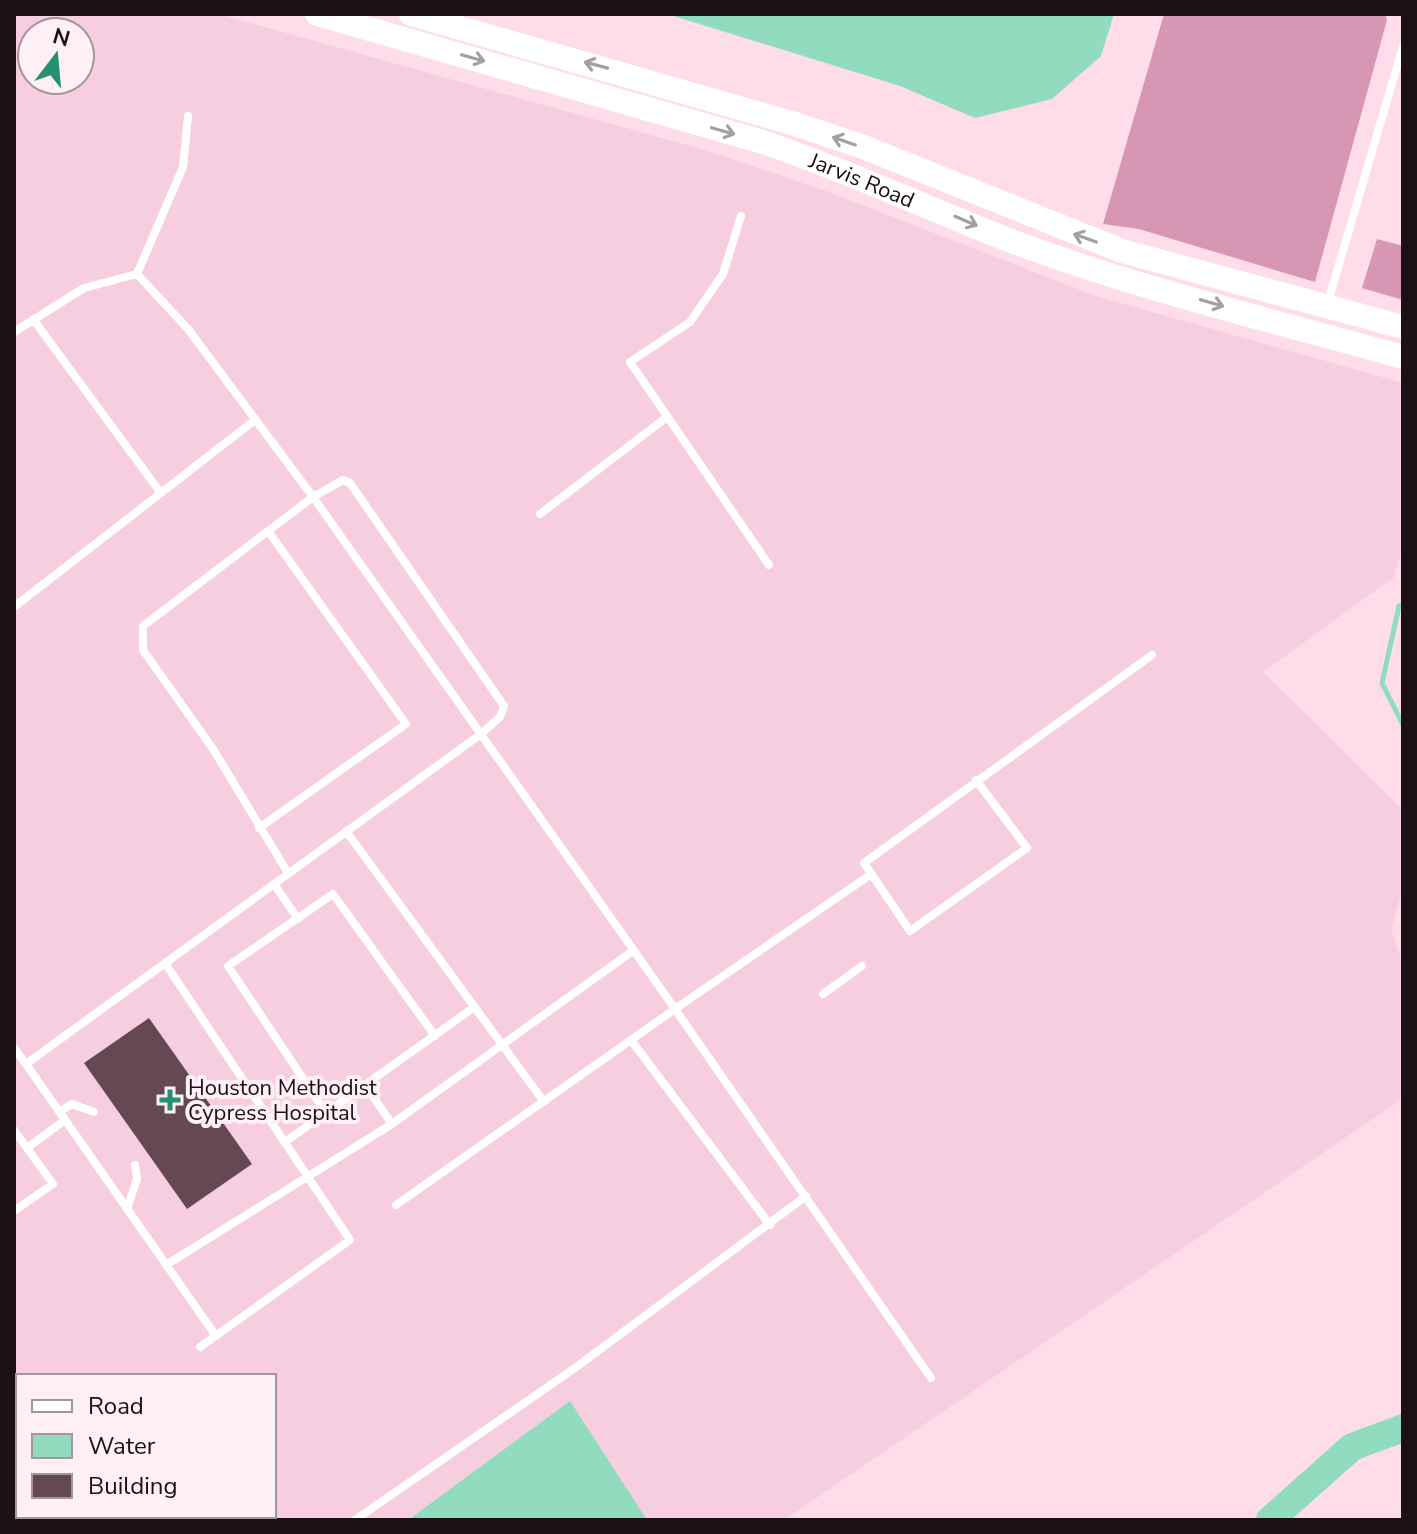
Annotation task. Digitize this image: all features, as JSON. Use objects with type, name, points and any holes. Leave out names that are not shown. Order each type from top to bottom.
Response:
[{"type":"street","name":"Jarvis Road","points":[[317,14],[791,152],[1007,239],[1118,276],[1403,357]]},
{"type":"street","name":"Jarvis Road","points":[[418,16],[726,101],[808,128],[1126,252],[1403,327]]},
{"type":"street","points":[[418,16],[418,42]]},
{"type":"street","points":[[1118,276],[1126,252]]},
{"type":"lane","points":[[1327,306],[1403,46]]},
{"type":"lane","points":[[137,274],[183,167],[188,116]]},
{"type":"lane","points":[[741,216],[723,274],[690,322],[630,362],[769,565]]},
{"type":"lane","points":[[14,332],[84,288],[137,274]]},
{"type":"lane","points":[[137,274],[188,329],[313,497],[634,950],[931,1378]]},
{"type":"lane","points":[[33,319],[160,492]]},
{"type":"lane","points":[[540,514],[667,417]]},
{"type":"lane","points":[[14,607],[255,420]]},
{"type":"lane","points":[[26,1064],[481,734],[500,717],[504,706],[350,483],[343,480],[313,497],[143,626],[143,650],[213,749],[288,873]]},
{"type":"lane","points":[[259,828],[406,724],[268,531]]},
{"type":"lane","points":[[976,780],[1027,848],[910,931],[864,863],[976,780],[1152,655]]},
{"type":"lane","points":[[346,831],[500,1046],[544,1102]]},
{"type":"lane","points":[[396,1205],[870,875]]},
{"type":"lane","points":[[274,884],[298,919]]},
{"type":"lane","points":[[326,1113],[228,966],[333,894],[435,1036]]},
{"type":"lane","points":[[166,1265],[392,1124],[634,950]]},
{"type":"lane","points":[[165,963],[350,1240],[200,1347]]},
{"type":"lane","points":[[823,994],[862,966]]},
{"type":"lane","points":[[285,1142],[473,1008]]},
{"type":"lane","points":[[631,1040],[770,1225]]},
{"type":"lane","points":[[14,1048],[216,1336]]},
{"type":"lane","points":[[365,1085],[392,1124]]},
{"type":"lane","points":[[27,1148],[72,1104],[82,1105],[94,1112]]},
{"type":"lane","points":[[14,1130],[53,1184],[14,1211]]},
{"type":"lane","points":[[127,1209],[137,1179],[135,1165]]},
{"type":"lane","points":[[355,1520],[489,1429],[806,1196]]},
{"type":"shaded area","points":[[14,14],[218,14],[708,151],[826,191],[1096,296],[1403,383],[1403,544],[1394,577],[1263,672],[1403,810],[1403,889],[1391,929],[1403,965],[1403,1090],[1399,1101],[784,1520],[14,1520]]},
{"type":"shaded area","points":[[1164,14],[1385,14],[1387,20],[1315,282],[1139,229],[1103,224]]},
{"type":"shaded area","points":[[1377,239],[1403,246],[1403,300],[1362,288]]},
{"type":"water","points":[[667,14],[1114,14],[1101,56],[1052,99],[975,118],[900,86]]},
{"type":"water","points":[[570,1401],[647,1520],[408,1520]]},
{"type":"building","points":[[149,1018],[252,1164],[187,1209],[84,1063]]},
{"type":"waterway","points":[[1403,605],[1399,606],[1382,683],[1403,725]]},
{"type":"waterway","points":[[1270,1520],[1352,1447],[1403,1428]]},
{"type":"place","name":"Houston Methodist Cypress Hospital","points":[[170,1100]]}]
